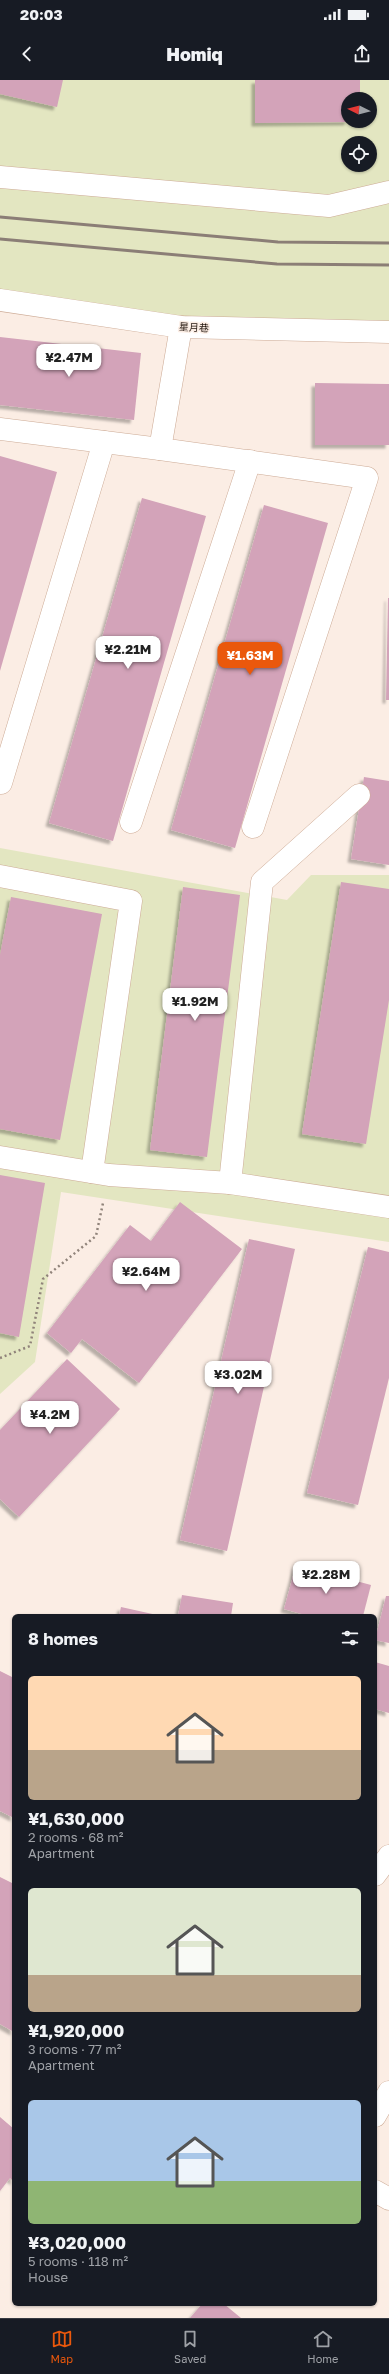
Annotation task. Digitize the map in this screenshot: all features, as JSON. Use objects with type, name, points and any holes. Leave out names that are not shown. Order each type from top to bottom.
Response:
[{"type":"street","points":[[0,178],[329,206],[389,192]]},
{"type":"street","name":"星月巷","points":[[0,300],[181,327],[389,332]]},
{"type":"street","points":[[160,449],[181,327]]},
{"type":"street","points":[[0,429],[250,461],[367,478],[253,827]]},
{"type":"street","points":[[1,783],[104,442]]},
{"type":"street","points":[[131,822],[250,461]]},
{"type":"street","points":[[230,1183],[262,882],[359,796]]},
{"type":"street","points":[[0,876],[131,901],[101,1174]]},
{"type":"street","points":[[0,1157],[101,1174],[230,1183],[389,1207]]},
{"type":"street","points":[[377,1872],[389,1856]]},
{"type":"street","points":[[377,2113],[389,2092]]},
{"type":"street","points":[[377,2192],[389,2199]]},
{"type":"path","points":[[0,1358],[30,1346],[42,1279],[96,1236],[101,1174]]},
{"type":"green space","points":[[0,80],[389,80],[389,332],[181,327],[0,294]]},
{"type":"green space","points":[[0,848],[287,900],[311,875],[389,875],[389,1242],[61,1192],[35,1362],[0,1394]]},
{"type":"building","points":[[0,80],[63,80],[57,107],[0,94]]},
{"type":"building","points":[[255,80],[360,80],[360,92],[341,92],[341,122],[255,123]]},
{"type":"building","points":[[0,337],[141,353],[134,420],[0,405]]},
{"type":"building","points":[[315,383],[389,384],[389,445],[315,445]]},
{"type":"building","points":[[0,456],[57,472],[0,671]]},
{"type":"building","points":[[142,498],[206,516],[113,841],[49,823]]},
{"type":"building","points":[[264,505],[328,523],[235,848],[171,830]]},
{"type":"building","points":[[388,598],[389,700],[386,700]]},
{"type":"building","points":[[364,777],[389,781],[389,865],[351,859]]},
{"type":"building","points":[[341,882],[389,889],[389,1000],[366,1144],[302,1134]]},
{"type":"building","points":[[183,887],[240,895],[207,1157],[150,1150]]},
{"type":"building","points":[[11,897],[102,914],[60,1140],[0,1129],[0,955]]},
{"type":"building","points":[[0,1175],[45,1183],[19,1337],[0,1333]]},
{"type":"building","points":[[180,1202],[242,1249],[139,1383],[82,1339],[71,1353],[47,1333],[130,1225],[151,1241]]},
{"type":"building","points":[[249,1239],[295,1249],[227,1551],[180,1540]]},
{"type":"building","points":[[368,1247],[389,1252],[389,1378],[358,1505],[307,1493]]},
{"type":"building","points":[[67,1359],[120,1409],[19,1517],[0,1499],[0,1430]]},
{"type":"building","points":[[296,1565],[371,1585],[364,1614],[302,1614],[284,1609]]},
{"type":"building","points":[[182,1595],[233,1603],[231,1614],[178,1614]]},
{"type":"building","points":[[386,1596],[389,1596],[389,1643],[377,1640],[377,1632]]},
{"type":"building","points":[[121,1607],[152,1614],[119,1614]]},
{"type":"building","points":[[377,1663],[389,1666],[389,1713],[377,1710]]},
{"type":"building","points":[[0,1671],[12,1677],[12,1817],[0,1811]]},
{"type":"building","points":[[0,1877],[12,1883],[12,2031],[0,2024]]},
{"type":"building","points":[[0,2117],[12,2127],[12,2180],[10,2178],[0,2191]]},
{"type":"building","points":[[200,2306],[226,2306],[241,2318],[190,2318]]},
{"type":"railway","points":[[0,217],[278,242],[389,243]]},
{"type":"railway","points":[[0,239],[277,264],[389,265]]}]
